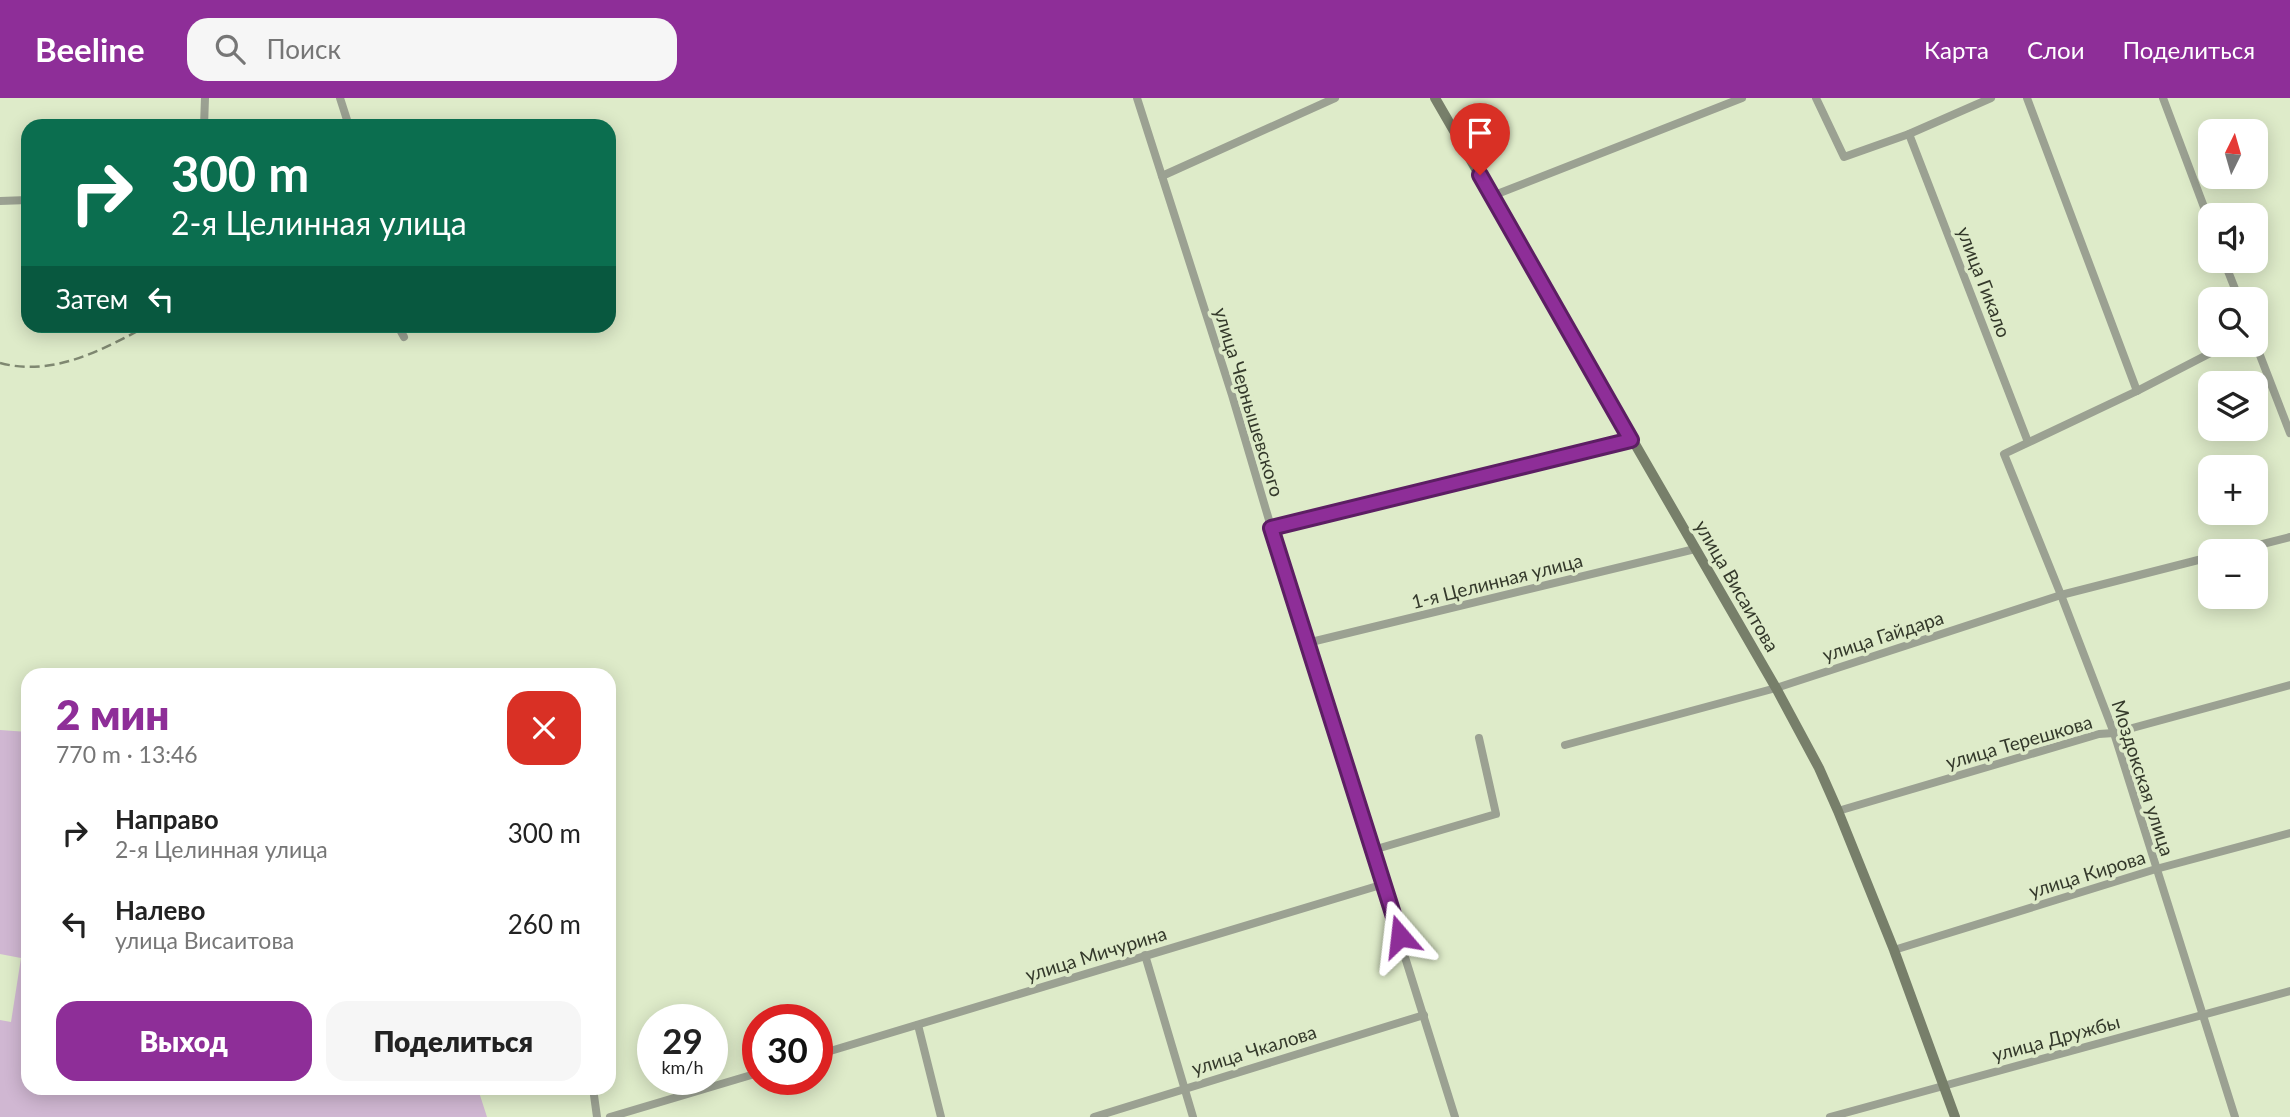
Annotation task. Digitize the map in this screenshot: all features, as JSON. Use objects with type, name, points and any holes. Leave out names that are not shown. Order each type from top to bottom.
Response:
[{"type":"street","points":[[204,119],[205,98]]},
{"type":"street","points":[[340,98],[347,119]]},
{"type":"street","name":"улица Чернышевского","points":[[1137,98],[1228,382],[1455,1117]]},
{"type":"street","points":[[1162,176],[1335,98]]},
{"type":"street","name":"улица Висаитова","points":[[1435,98],[1776,688],[1819,768],[1894,950],[1955,1117]]},
{"type":"street","points":[[1492,196],[1742,98]]},
{"type":"street","points":[[1816,98],[1844,157],[1909,134],[1992,98]]},
{"type":"street","points":[[2027,98],[2137,391]]},
{"type":"street","points":[[2164,98],[2203,203]]},
{"type":"street","name":"улица Гикало","points":[[1909,134],[2028,442]]},
{"type":"street","points":[[0,201],[21,200]]},
{"type":"street","points":[[402,333],[404,337]]},
{"type":"street","points":[[2028,442],[2203,357]]},
{"type":"street","points":[[2260,357],[2289,433]]},
{"type":"street","points":[[1271,528],[1631,440]]},
{"type":"street","name":"Моздокская улица","points":[[2028,442],[2004,454],[2062,594],[2113,733],[2235,1117]]},
{"type":"street","points":[[2268,543],[2290,537]]},
{"type":"street","name":"1-я Целинная улица","points":[[1307,643],[1695,549]]},
{"type":"street","name":"улица Гайдара","points":[[1565,745],[1776,688],[2062,594],[2198,560]]},
{"type":"street","name":"улица Терешкова","points":[[1838,811],[2099,734],[2113,733],[2290,685]]},
{"type":"street","points":[[1373,850],[1496,814],[1479,738]]},
{"type":"street","name":"улица Кирова","points":[[1894,950],[2156,869],[2290,833]]},
{"type":"street","name":"улица Мичурина","points":[[833,1050],[1384,884]]},
{"type":"street","points":[[1145,955],[1193,1117]]},
{"type":"street","name":"улица Дружбы","points":[[1830,1117],[2290,991]]},
{"type":"street","name":"улица Чкалова","points":[[1094,1117],[1424,1015]]},
{"type":"street","points":[[918,1024],[941,1117]]},
{"type":"street","points":[[610,1117],[742,1078]]},
{"type":"street","points":[[594,1095],[597,1117]]},
{"type":"shaded area","points":[[0,730],[21,732],[21,958],[0,954]]},
{"type":"shaded area","points":[[21,958],[21,1095],[480,1095],[487,1117],[0,1117],[0,1020],[11,1022]]},
{"type":"railway","points":[[0,363],[20,366],[58,364],[95,352],[133,333]]},
{"type":"route","points":[[1400,936],[1271,528],[1631,440],[1480,175]]}]
